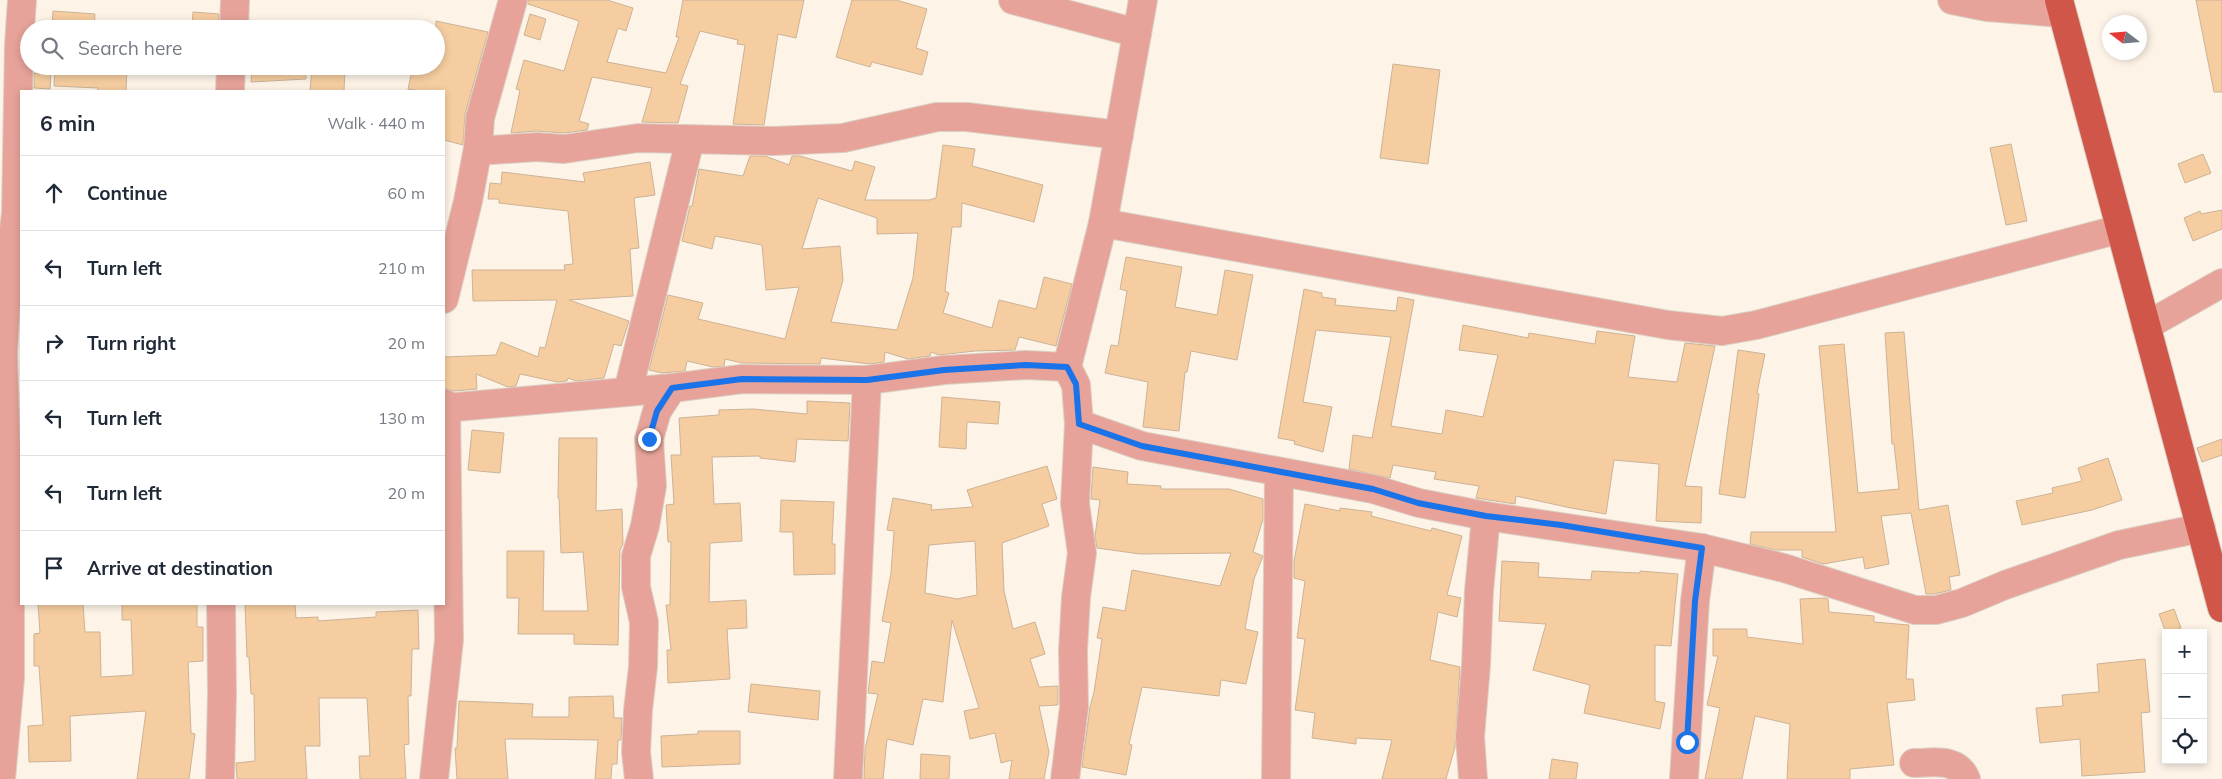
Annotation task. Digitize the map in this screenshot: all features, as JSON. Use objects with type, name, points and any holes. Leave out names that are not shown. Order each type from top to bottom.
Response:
[{"type":"main road","points":[[2061,7],[2222,608]]},
{"type":"street","points":[[21,20],[22,0]]},
{"type":"street","points":[[234,20],[235,0]]},
{"type":"street","points":[[445,290],[468,201],[478,148],[480,118],[513,0]]},
{"type":"street","points":[[1013,0],[1137,33]]},
{"type":"street","points":[[1065,779],[1074,707],[1073,650],[1076,597],[1082,553],[1075,504],[1079,424],[1076,384],[1067,367],[1103,223],[1143,0]]},
{"type":"street","points":[[1952,0],[1986,7],[2061,7]]},
{"type":"street","points":[[0,779],[10,678],[13,419],[3,353],[14,286],[20,30]]},
{"type":"street","points":[[230,90],[231,75]]},
{"type":"street","points":[[478,148],[491,150],[537,147],[564,149],[638,138],[774,141],[843,138],[937,117],[967,117],[1119,135]]},
{"type":"street","points":[[628,391],[690,140]]},
{"type":"street","points":[[1103,223],[1668,325],[1722,331],[1756,325],[2120,229]]},
{"type":"street","points":[[2146,326],[2222,283]]},
{"type":"street","points":[[445,406],[672,388],[742,379],[867,380],[944,370],[1026,365],[1067,367]]},
{"type":"street","points":[[848,779],[867,380]]},
{"type":"street","points":[[639,779],[636,752],[638,710],[644,667],[644,622],[636,587],[636,556],[645,526],[652,486],[649,439],[657,411],[672,388]]},
{"type":"street","points":[[1079,424],[1142,446],[1373,489],[1418,503],[1486,516],[1561,525],[1702,548],[1784,568],[1915,610],[1936,610],[1962,603],[2005,585],[2118,545],[2201,528]]},
{"type":"street","points":[[434,779],[449,640],[445,453]]},
{"type":"street","points":[[1276,779],[1279,472]]},
{"type":"street","points":[[1472,779],[1470,737],[1476,665],[1479,591],[1486,516]]},
{"type":"street","points":[[1684,779],[1695,601],[1702,548]]},
{"type":"street","points":[[220,779],[222,694],[221,605]]},
{"type":"street","points":[[1914,764],[1944,762],[1956,765],[1963,771],[1966,779]]},
{"type":"building","points":[[528,0],[607,0],[633,8],[626,31],[618,28],[607,62],[666,73],[679,37],[676,37],[683,0],[804,0],[796,38],[778,34],[764,125],[733,124],[745,45],[737,44],[738,40],[700,31],[680,84],[688,86],[678,123],[642,122],[652,88],[592,77],[579,121],[589,124],[587,130],[563,133],[536,131],[511,133],[520,90],[516,89],[524,60],[564,71],[579,21],[528,4]]},
{"type":"building","points":[[852,0],[896,0],[927,9],[916,48],[928,52],[922,75],[872,62],[870,67],[836,57]]},
{"type":"building","points":[[2196,0],[2222,0],[2222,92],[2214,92]]},
{"type":"building","points":[[53,11],[95,14],[95,20],[52,20]]},
{"type":"building","points":[[193,12],[219,14],[219,20],[193,20]]},
{"type":"building","points":[[530,14],[546,19],[540,40],[524,35]]},
{"type":"building","points":[[445,23],[488,32],[465,114],[463,145],[445,140],[445,90],[408,89],[411,75],[445,75]]},
{"type":"building","points":[[1393,64],[1440,70],[1428,164],[1380,158]]},
{"type":"building","points":[[34,75],[51,75],[50,89],[34,88]]},
{"type":"building","points":[[55,75],[127,75],[126,90],[98,90],[98,88],[54,86]]},
{"type":"building","points":[[251,75],[306,75],[306,79],[251,82]]},
{"type":"building","points":[[311,75],[345,75],[344,90],[310,90]]},
{"type":"building","points":[[2011,144],[2027,221],[2006,225],[1990,148]]},
{"type":"building","points":[[943,145],[975,149],[972,166],[1043,185],[1034,222],[962,203],[961,227],[952,227],[945,291],[949,293],[943,313],[992,328],[999,300],[1036,309],[1044,277],[1072,284],[1056,346],[1019,337],[1015,350],[975,351],[939,355],[931,352],[930,356],[908,359],[885,352],[884,362],[870,364],[821,358],[820,364],[742,363],[725,359],[724,366],[713,367],[687,361],[685,371],[662,373],[649,370],[668,295],[703,303],[698,319],[785,339],[799,287],[766,290],[762,245],[715,236],[712,249],[682,241],[690,206],[692,206],[699,169],[743,176],[750,156],[765,156],[789,165],[792,156],[800,156],[852,171],[855,161],[875,167],[865,200],[929,200],[936,198]],"holes":[[[818,198],[877,218],[877,234],[918,233],[913,278],[897,330],[831,322],[843,280],[840,246],[802,249]]]},
{"type":"building","points":[[2203,154],[2211,173],[2185,183],[2178,164]]},
{"type":"building","points":[[650,162],[655,195],[634,198],[639,248],[630,249],[633,296],[569,300],[629,321],[621,346],[614,344],[604,378],[576,381],[568,378],[567,381],[557,382],[520,374],[516,386],[508,387],[476,374],[477,389],[454,391],[445,388],[445,357],[496,355],[501,342],[538,357],[540,347],[545,348],[557,300],[473,301],[472,270],[565,270],[564,265],[573,264],[568,211],[499,203],[499,199],[488,199],[490,183],[501,184],[502,172],[585,182],[583,173]]},
{"type":"building","points":[[2222,210],[2222,229],[2193,241],[2184,218],[2200,211],[2201,214]]},
{"type":"building","points":[[1126,257],[1182,267],[1175,307],[1217,315],[1225,270],[1253,275],[1237,360],[1191,351],[1187,372],[1185,372],[1179,431],[1143,427],[1148,382],[1105,373],[1111,345],[1118,346],[1127,291],[1120,289]]},
{"type":"building","points":[[1304,289],[1322,293],[1322,297],[1336,299],[1335,305],[1396,311],[1398,297],[1414,300],[1391,426],[1442,434],[1446,410],[1483,417],[1498,355],[1459,350],[1463,325],[1528,338],[1529,333],[1595,344],[1597,331],[1635,336],[1628,377],[1677,382],[1685,343],[1715,346],[1685,486],[1702,487],[1701,523],[1656,521],[1659,464],[1614,460],[1606,514],[1516,496],[1515,504],[1476,498],[1479,486],[1434,479],[1436,472],[1393,465],[1390,478],[1349,469],[1353,435],[1372,438],[1391,337],[1316,330],[1303,402],[1332,407],[1323,452],[1294,444],[1295,441],[1278,438]]},
{"type":"building","points":[[1904,332],[1919,510],[1948,505],[1960,575],[1949,577],[1951,590],[1934,594],[1926,594],[1911,513],[1881,516],[1889,564],[1865,569],[1863,557],[1823,564],[1802,557],[1802,550],[1775,550],[1750,544],[1751,532],[1836,532],[1819,346],[1844,344],[1858,493],[1899,489],[1894,444],[1892,444],[1885,333]]},
{"type":"building","points":[[1738,350],[1765,354],[1757,393],[1759,394],[1745,498],[1719,494]]},
{"type":"building","points":[[942,397],[1000,402],[998,424],[967,422],[966,449],[939,447]]},
{"type":"building","points":[[807,401],[850,403],[848,441],[797,439],[795,462],[760,458],[760,456],[712,457],[714,504],[740,503],[742,541],[710,543],[709,602],[746,600],[747,628],[727,629],[730,679],[668,683],[667,650],[671,650],[666,605],[670,605],[671,542],[668,542],[666,505],[674,504],[671,455],[681,455],[679,418],[719,415],[719,410],[753,409],[807,414]]},
{"type":"building","points":[[472,430],[504,433],[500,473],[468,470]]},
{"type":"building","points":[[559,438],[597,438],[596,511],[622,509],[623,544],[620,550],[618,645],[574,644],[574,634],[518,634],[519,598],[507,598],[507,551],[544,551],[543,611],[588,611],[583,552],[561,553],[558,498]]},
{"type":"building","points":[[2222,439],[2222,455],[2202,462],[2197,448]]},
{"type":"building","points":[[2108,458],[2122,500],[2092,510],[2022,525],[2016,501],[2053,493],[2052,488],[2082,481],[2078,468]]},
{"type":"building","points":[[1047,466],[1057,499],[1042,504],[1049,526],[1002,543],[1004,591],[1013,629],[1035,622],[1045,654],[1030,659],[1039,687],[1058,686],[1058,705],[1039,706],[1049,752],[1044,779],[1009,779],[1012,760],[1001,763],[995,733],[970,739],[964,711],[979,708],[952,620],[943,702],[923,699],[913,745],[887,739],[883,779],[864,779],[865,749],[878,694],[868,693],[872,661],[884,663],[891,623],[882,621],[891,573],[894,531],[887,530],[893,498],[932,505],[931,510],[973,507],[967,490]],"holes":[[[975,541],[977,595],[957,599],[925,593],[929,545]]]},
{"type":"building","points":[[1093,467],[1128,472],[1127,484],[1161,486],[1161,489],[1229,489],[1263,499],[1263,519],[1253,552],[1263,556],[1254,579],[1245,629],[1258,632],[1246,684],[1221,680],[1219,696],[1142,687],[1129,744],[1132,745],[1126,775],[1082,767],[1102,639],[1097,638],[1103,607],[1125,611],[1132,570],[1220,586],[1231,553],[1140,554],[1097,548],[1095,536],[1100,500],[1091,499]]},
{"type":"building","points":[[781,500],[834,502],[832,544],[835,544],[835,574],[794,575],[793,532],[780,532]]},
{"type":"building","points":[[1305,504],[1340,511],[1340,508],[1372,512],[1371,516],[1431,531],[1432,528],[1462,536],[1447,595],[1461,598],[1457,617],[1438,612],[1430,660],[1460,667],[1455,747],[1446,779],[1382,779],[1392,740],[1356,738],[1356,744],[1312,738],[1315,713],[1295,710],[1305,639],[1297,638],[1305,581],[1294,578],[1294,561]]},
{"type":"building","points":[[1502,561],[1539,563],[1538,577],[1591,580],[1592,571],[1640,573],[1640,571],[1678,574],[1671,646],[1655,645],[1655,701],[1665,703],[1660,729],[1584,713],[1590,685],[1533,670],[1546,624],[1499,621]]},
{"type":"building","points":[[1800,599],[1828,599],[1829,612],[1874,616],[1874,622],[1909,625],[1906,679],[1913,679],[1915,700],[1887,703],[1894,765],[1850,769],[1850,779],[1787,779],[1790,724],[1755,716],[1742,779],[1705,779],[1720,708],[1707,705],[1718,656],[1713,656],[1713,629],[1747,629],[1747,637],[1803,644]]},
{"type":"building","points":[[38,605],[83,605],[85,632],[100,632],[101,677],[133,675],[131,620],[122,620],[122,605],[197,605],[197,627],[203,627],[203,661],[188,662],[191,733],[195,734],[189,779],[137,779],[146,711],[70,716],[71,761],[29,762],[28,726],[43,725],[39,666],[34,666],[34,634],[40,633]]},
{"type":"building","points":[[245,605],[295,605],[296,618],[318,617],[318,621],[376,617],[376,612],[418,610],[419,649],[412,649],[411,696],[408,696],[409,744],[404,745],[406,779],[360,779],[359,756],[370,756],[367,698],[319,698],[320,746],[305,746],[307,779],[237,779],[236,763],[255,761],[254,694],[251,694],[249,657],[247,657]]},
{"type":"building","points":[[2174,609],[2181,628],[2165,629],[2159,614]]},
{"type":"building","points":[[2145,659],[2150,712],[2141,713],[2145,772],[2082,776],[2080,739],[2040,743],[2036,708],[2063,706],[2062,695],[2099,692],[2097,664]]},
{"type":"building","points":[[751,684],[820,691],[818,720],[748,712]]},
{"type":"building","points":[[613,696],[614,718],[622,718],[621,740],[618,740],[617,764],[612,764],[611,779],[595,779],[598,740],[505,739],[508,779],[457,779],[455,748],[457,748],[459,701],[533,704],[532,717],[569,717],[569,697]]},
{"type":"building","points":[[698,731],[740,731],[740,764],[662,767],[661,736],[698,734]]},
{"type":"building","points":[[921,754],[950,756],[949,779],[920,779]]},
{"type":"building","points":[[1552,759],[1578,763],[1576,779],[1549,779]]},
{"type":"route","points":[[649,439],[657,411],[672,388],[742,379],[867,380],[944,370],[1026,365],[1067,367],[1076,384],[1079,424],[1142,446],[1373,489],[1418,503],[1486,516],[1561,525],[1702,548],[1695,601],[1687,742]]}]
